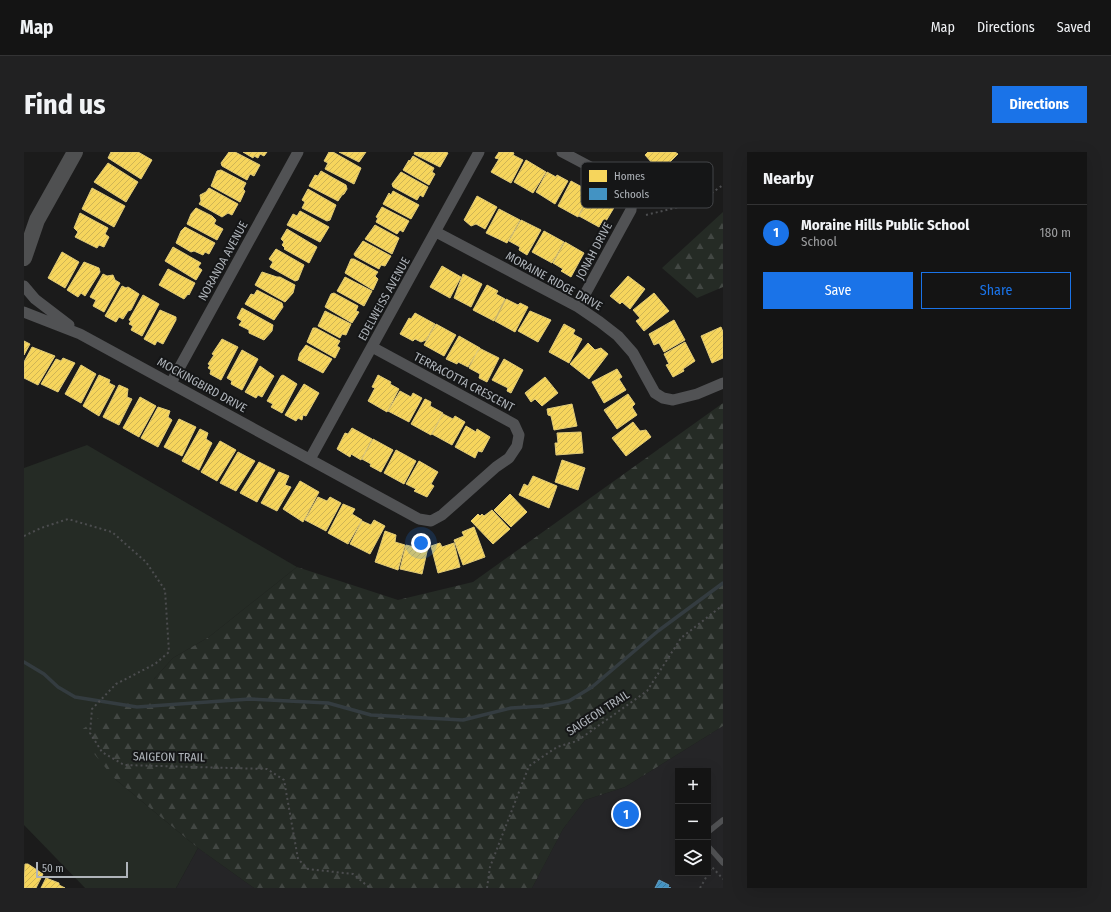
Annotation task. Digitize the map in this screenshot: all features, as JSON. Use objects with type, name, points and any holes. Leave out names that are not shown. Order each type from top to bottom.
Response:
[{"type":"street","name":"NORANDA AVENUE","points":[[171,383],[298,152]]},
{"type":"street","name":"EDELWEISS AVENUE","points":[[310,459],[479,152]]},
{"type":"street","name":"JONAH DRIVE","points":[[562,152],[581,162]]},
{"type":"street","points":[[24,258],[37,220],[71,153]]},
{"type":"street","name":"JONAH DRIVE","points":[[578,307],[630,208]]},
{"type":"street","points":[[24,236],[37,220]]},
{"type":"street","name":"MORAINE RIDGE DRIVE","points":[[436,232],[578,307],[618,336],[633,353],[656,393],[663,398],[673,400],[697,394],[723,383]]},
{"type":"street","name":"MOCKINGBIRD DRIVE","points":[[24,286],[35,299],[80,334]]},
{"type":"street","name":"MOCKINGBIRD DRIVE","points":[[24,312],[80,334],[310,459]]},
{"type":"street","name":"TERRACOTTA CRESCENT","points":[[310,459],[419,519],[431,521],[442,515],[496,467],[509,458],[517,446],[519,435],[514,424],[372,348]]},
{"type":"lane","points":[[711,830],[723,820]]},
{"type":"lane","points":[[711,849],[723,863]]},
{"type":"path","points":[[713,192],[723,185]]},
{"type":"path","points":[[646,215],[675,208]]},
{"type":"path","name":"SAIGEON TRAIL","points":[[24,536],[41,528],[68,519],[112,532],[146,562],[165,590],[169,652],[155,664],[116,684],[92,708],[90,733],[102,752],[124,765],[267,769],[284,780],[298,858],[308,869],[353,874],[370,888]]},
{"type":"path","name":"SAIGEON TRAIL","points":[[487,888],[490,867],[529,766],[557,747],[577,741],[648,691],[681,638],[723,605]]},
{"type":"path","points":[[700,888],[712,867],[723,879]]},
{"type":"shaded area","points":[[723,726],[723,888],[532,888],[563,829],[585,800],[625,787]]},
{"type":"shaded area","points":[[198,848],[254,888],[176,888]]},
{"type":"green space","points":[[723,212],[723,287],[697,298],[662,268]]},
{"type":"green space","points":[[723,403],[723,726],[625,787],[585,800],[563,829],[532,888],[254,888],[198,848],[114,778],[77,733],[154,679],[173,658],[209,637],[297,567],[398,600],[473,582]]},
{"type":"green space","points":[[87,445],[297,567],[209,637],[173,658],[154,679],[114,778],[198,848],[176,888],[85,888],[24,825],[24,468]]},
{"type":"building: Homes","points":[[111,152],[138,152],[152,160],[141,179],[108,158]]},
{"type":"building: Homes","points":[[229,152],[235,152],[260,165],[254,176],[250,174],[247,180],[222,166],[221,163]]},
{"type":"building: Homes","points":[[243,152],[267,152],[264,156],[260,154],[258,158],[254,156],[253,158]]},
{"type":"building: Homes","points":[[329,152],[333,152],[361,168],[354,184],[325,169],[328,163],[324,161]]},
{"type":"building: Homes","points":[[339,152],[366,152],[359,162]]},
{"type":"building: Homes","points":[[415,152],[448,153],[440,167],[414,154]]},
{"type":"building: Homes","points":[[499,152],[512,152],[514,153],[513,155],[523,160],[511,183],[491,172],[499,159],[495,158]]},
{"type":"building: Homes","points":[[648,152],[675,152],[678,154],[670,162],[651,162],[645,155]]},
{"type":"building: Homes","points":[[413,156],[434,168],[432,172],[435,174],[429,185],[403,170]]},
{"type":"building: Homes","points":[[526,160],[546,172],[533,193],[514,182]]},
{"type":"building: Homes","points":[[108,163],[138,182],[126,202],[94,182]]},
{"type":"building: Homes","points":[[221,170],[246,183],[243,189],[245,191],[240,202],[211,186],[217,171]]},
{"type":"building: Homes","points":[[321,171],[346,185],[347,189],[338,201],[309,186],[315,175],[318,176]]},
{"type":"building: Homes","points":[[401,172],[428,187],[423,197],[420,195],[417,200],[393,187],[392,184]]},
{"type":"building: Homes","points":[[547,172],[568,181],[555,204],[536,192]]},
{"type":"building: Homes","points":[[571,181],[581,186],[581,208],[582,208],[578,217],[558,206]]},
{"type":"building: Homes","points":[[92,188],[125,206],[114,227],[82,209]]},
{"type":"building: Homes","points":[[209,188],[238,204],[232,215],[228,213],[222,217],[199,204],[201,201],[200,195],[206,192]]},
{"type":"building: Homes","points":[[308,189],[336,205],[330,220],[327,221],[302,208],[305,202],[302,200]]},
{"type":"building: Homes","points":[[393,191],[419,205],[411,219],[383,204],[389,193],[391,195]]},
{"type":"building: Homes","points":[[477,196],[497,207],[485,229],[476,224],[471,226],[464,220]]},
{"type":"building: Homes","points":[[382,207],[409,221],[403,232],[400,230],[397,234],[376,222],[378,218],[376,217]]},
{"type":"building: Homes","points":[[196,208],[212,216],[216,220],[214,224],[223,229],[217,240],[187,224],[191,214]]},
{"type":"building: Homes","points":[[584,208],[614,208],[606,221],[603,220],[599,227],[579,216]]},
{"type":"building: Homes","points":[[499,209],[520,220],[507,243],[486,233]]},
{"type":"building: Homes","points":[[300,211],[329,227],[320,242],[287,225],[293,214],[297,216]]},
{"type":"building: Homes","points":[[80,213],[108,228],[105,234],[109,237],[104,247],[99,245],[97,248],[75,237],[78,232],[74,228]]},
{"type":"building: Homes","points":[[521,220],[541,230],[527,255],[519,250],[520,247],[509,241]]},
{"type":"building: Homes","points":[[375,225],[399,238],[392,254],[365,239]]},
{"type":"building: Homes","points":[[185,227],[215,243],[209,254],[205,252],[203,255],[194,251],[191,252],[176,243],[181,231]]},
{"type":"building: Homes","points":[[287,229],[317,247],[309,263],[284,249],[285,248],[282,245],[284,242],[281,239]]},
{"type":"building: Homes","points":[[544,231],[564,242],[552,263],[532,252]]},
{"type":"building: Homes","points":[[363,241],[391,256],[385,266],[381,265],[379,269],[355,256],[354,254]]},
{"type":"building: Homes","points":[[565,242],[584,253],[571,277],[561,271],[563,269],[553,263]]},
{"type":"building: Homes","points":[[173,247],[201,263],[198,267],[202,270],[196,280],[165,261]]},
{"type":"building: Homes","points":[[276,249],[304,265],[298,280],[295,281],[270,267],[273,262],[269,259]]},
{"type":"building: Homes","points":[[62,252],[79,262],[65,288],[48,278]]},
{"type":"building: Homes","points":[[351,259],[354,259],[378,272],[375,276],[378,279],[373,290],[345,273]]},
{"type":"building: Homes","points":[[84,262],[99,268],[100,272],[85,296],[81,293],[78,297],[67,290]]},
{"type":"building: Homes","points":[[442,266],[461,277],[450,298],[430,287]]},
{"type":"building: Homes","points":[[168,269],[195,283],[189,295],[188,294],[184,299],[159,285]]},
{"type":"building: Homes","points":[[262,272],[280,277],[295,285],[293,293],[285,302],[255,285]]},
{"type":"building: Homes","points":[[103,274],[107,276],[113,275],[115,280],[120,283],[104,312],[93,306],[96,300],[90,297]]},
{"type":"building: Homes","points":[[463,274],[482,284],[471,307],[454,298]]},
{"type":"building: Homes","points":[[628,276],[645,289],[630,309],[622,302],[620,304],[610,296]]},
{"type":"building: Homes","points":[[345,277],[372,291],[364,306],[337,291]]},
{"type":"building: Homes","points":[[487,285],[498,291],[496,294],[505,299],[494,321],[473,310]]},
{"type":"building: Homes","points":[[122,286],[126,288],[128,287],[139,294],[131,310],[128,311],[123,319],[119,317],[116,322],[105,316]]},
{"type":"building: Homes","points":[[257,290],[282,303],[283,307],[274,320],[245,304],[251,294],[254,295]]},
{"type":"building: Homes","points":[[334,293],[358,306],[356,311],[359,312],[352,323],[325,307],[331,294]]},
{"type":"building: Homes","points":[[654,293],[669,311],[644,331],[636,321],[640,318],[633,310]]},
{"type":"building: Homes","points":[[143,295],[159,304],[142,336],[131,330],[133,326],[129,324],[131,321],[129,320]]},
{"type":"building: Homes","points":[[506,299],[518,305],[520,303],[528,307],[515,332],[495,321]]},
{"type":"building: Homes","points":[[242,308],[273,325],[272,331],[264,340],[249,333],[249,330],[239,325],[242,321],[237,318]]},
{"type":"building: Homes","points":[[160,310],[176,317],[176,320],[163,344],[157,341],[155,345],[144,339]]},
{"type":"building: Homes","points":[[325,311],[351,324],[346,335],[342,334],[340,338],[318,326]]},
{"type":"building: Homes","points":[[530,311],[551,320],[538,342],[518,331]]},
{"type":"building: Homes","points":[[415,313],[435,324],[426,340],[421,342],[415,339],[413,341],[400,334],[409,318],[411,319]]},
{"type":"building: Homes","points":[[674,320],[685,340],[664,352],[659,343],[654,345],[649,334]]},
{"type":"building: Homes","points":[[436,324],[456,335],[444,356],[424,345]]},
{"type":"building: Homes","points":[[564,324],[575,330],[573,334],[582,339],[569,363],[549,352]]},
{"type":"building: Homes","points":[[721,327],[723,332],[723,358],[712,363],[701,336]]},
{"type":"building: Homes","points":[[313,328],[316,328],[340,341],[337,346],[340,348],[335,358],[307,342]]},
{"type":"building: Homes","points":[[459,336],[480,348],[468,367],[458,362],[457,364],[446,359]]},
{"type":"building: Homes","points":[[222,339],[238,347],[221,380],[210,374],[211,370],[208,368],[210,365],[208,364],[214,355],[212,354]]},
{"type":"building: Homes","points":[[24,341],[30,344],[24,355]]},
{"type":"building: Homes","points":[[685,342],[695,361],[683,369],[684,371],[673,377],[666,365],[669,364],[664,354]]},
{"type":"building: Homes","points":[[588,343],[595,350],[601,348],[608,354],[589,379],[570,364]]},
{"type":"building: Homes","points":[[306,345],[332,359],[323,373],[298,360],[300,353]]},
{"type":"building: Homes","points":[[32,347],[55,356],[38,385],[24,378],[24,362]]},
{"type":"building: Homes","points":[[479,348],[499,358],[487,382],[479,378],[480,374],[469,368]]},
{"type":"building: Homes","points":[[242,350],[258,359],[242,390],[231,384],[232,381],[227,378]]},
{"type":"building: Homes","points":[[63,358],[75,363],[58,392],[41,384],[56,359],[61,361]]},
{"type":"building: Homes","points":[[504,359],[523,370],[511,393],[507,391],[508,388],[492,380]]},
{"type":"building: Homes","points":[[81,365],[96,374],[81,403],[65,394]]},
{"type":"building: Homes","points":[[260,366],[274,376],[262,397],[258,395],[256,398],[245,392]]},
{"type":"building: Homes","points":[[617,369],[622,377],[619,379],[626,390],[604,403],[592,382]]},
{"type":"building: Homes","points":[[99,375],[110,380],[109,383],[115,386],[99,416],[83,406]]},
{"type":"building: Homes","points":[[283,375],[297,384],[282,413],[271,407],[273,404],[267,401]]},
{"type":"building: Homes","points":[[378,375],[391,382],[390,384],[399,389],[387,412],[368,401],[375,388],[372,387]]},
{"type":"building: Homes","points":[[545,377],[558,393],[542,406],[535,399],[531,402],[525,393]]},
{"type":"building: Homes","points":[[304,384],[319,393],[306,416],[303,415],[302,420],[298,418],[296,421],[285,415]]},
{"type":"building: Homes","points":[[119,385],[128,389],[127,397],[132,399],[119,425],[103,417]]},
{"type":"building: Homes","points":[[400,391],[411,397],[413,393],[422,398],[409,422],[388,411]]},
{"type":"building: Homes","points":[[628,394],[635,404],[632,407],[637,415],[617,429],[604,410]]},
{"type":"building: Homes","points":[[140,397],[156,406],[139,437],[123,428]]},
{"type":"building: Homes","points":[[425,399],[431,402],[430,406],[443,413],[431,435],[411,424]]},
{"type":"building: Homes","points":[[572,404],[577,426],[554,430],[551,416],[548,415],[547,409]]},
{"type":"building: Homes","points":[[158,407],[170,411],[168,417],[172,420],[158,447],[141,438]]},
{"type":"building: Homes","points":[[443,414],[453,419],[455,416],[465,422],[452,445],[432,434]]},
{"type":"building: Homes","points":[[179,419],[196,427],[182,456],[164,447]]},
{"type":"building: Homes","points":[[633,422],[640,431],[646,430],[651,437],[626,456],[612,438]]},
{"type":"building: Homes","points":[[466,426],[476,432],[477,429],[490,437],[482,452],[478,451],[475,458],[455,447]]},
{"type":"building: Homes","points":[[352,428],[372,439],[361,460],[351,454],[350,457],[337,449],[345,433],[348,434]]},
{"type":"building: Homes","points":[[200,429],[208,433],[206,439],[212,443],[199,470],[182,461]]},
{"type":"building: Homes","points":[[581,432],[583,453],[556,455],[555,443],[558,443],[557,433]]},
{"type":"building: Homes","points":[[373,439],[393,450],[381,472],[370,466],[371,464],[362,459]]},
{"type":"building: Homes","points":[[220,441],[236,450],[217,481],[201,472]]},
{"type":"building: Homes","points":[[396,450],[416,461],[404,484],[384,473]]},
{"type":"building: Homes","points":[[238,452],[255,461],[236,491],[220,483]]},
{"type":"building: Homes","points":[[562,460],[585,468],[578,490],[555,482]]},
{"type":"building: Homes","points":[[419,461],[438,472],[431,484],[434,486],[427,497],[414,491],[416,489],[406,484]]},
{"type":"building: Homes","points":[[259,462],[275,470],[257,502],[240,493]]},
{"type":"building: Homes","points":[[279,472],[289,476],[285,485],[291,487],[277,511],[261,503]]},
{"type":"building: Homes","points":[[533,476],[557,486],[549,508],[519,495],[524,484],[528,486]]},
{"type":"building: Homes","points":[[300,481],[319,492],[303,522],[283,509]]},
{"type":"building: Homes","points":[[510,494],[527,512],[511,527],[494,510]]},
{"type":"building: Homes","points":[[318,497],[327,501],[330,497],[341,503],[326,531],[305,520]]},
{"type":"building: Homes","points":[[343,504],[355,509],[352,514],[362,520],[348,544],[328,533]]},
{"type":"building: Homes","points":[[492,510],[510,529],[493,544],[471,521],[478,514],[480,516],[482,514],[484,516]]},
{"type":"building: Homes","points":[[374,520],[385,526],[370,554],[350,544],[362,521],[371,525]]},
{"type":"building: Homes","points":[[474,527],[485,557],[463,565],[454,540],[464,536],[462,532]]},
{"type":"building: Homes","points":[[385,531],[396,535],[395,542],[405,545],[398,570],[375,562]]},
{"type":"building: Homes","points":[[440,543],[442,547],[454,543],[460,567],[438,573],[431,546]]},
{"type":"building: Homes","points":[[406,545],[418,548],[420,545],[428,547],[422,574],[400,569]]},
{"type":"building: Homes","points":[[25,864],[28,864],[43,874],[36,888],[24,888]]},
{"type":"building: Homes","points":[[46,878],[59,883],[59,885],[65,888],[41,888]]},
{"type":"building: Schools","points":[[659,880],[669,885],[668,887],[671,888],[655,888]]},
{"type":"waterway","points":[[24,662],[44,674],[58,687],[75,697],[137,707],[250,699],[328,703],[371,715],[463,720],[511,708],[544,706],[569,701],[592,687],[658,631],[723,583]]},
{"type":"place","name":"Moraine Hills Public School","points":[[626,814]]}]
